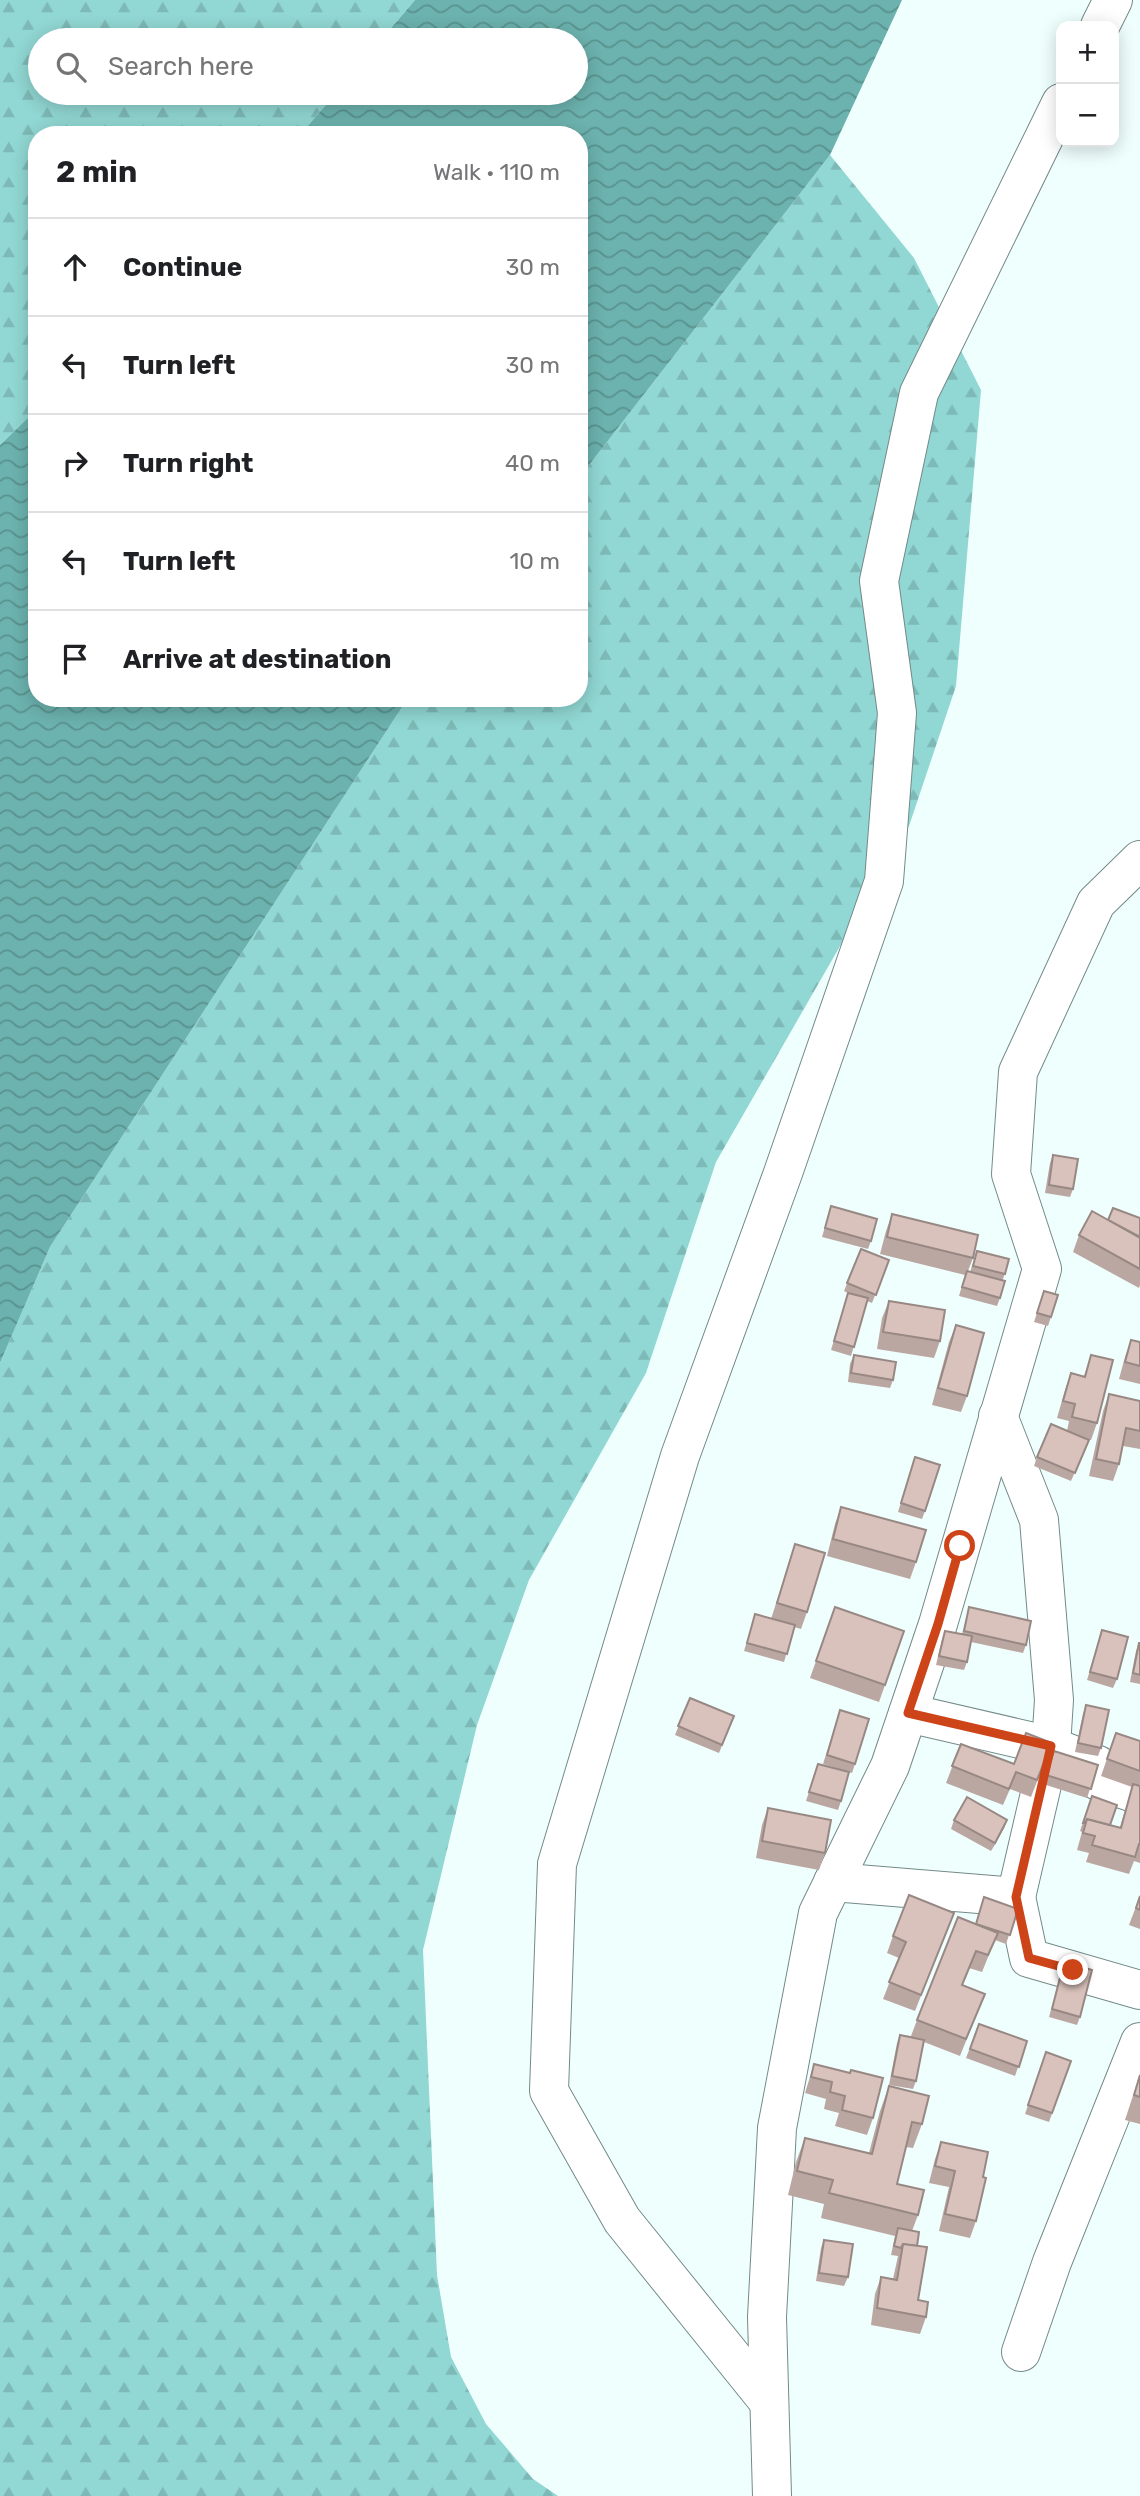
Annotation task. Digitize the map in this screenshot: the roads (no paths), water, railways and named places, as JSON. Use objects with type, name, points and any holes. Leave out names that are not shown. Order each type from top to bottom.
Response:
[{"type":"street","points":[[1102,21],[1113,0]]},
{"type":"street","points":[[768,2401],[622,2220],[549,2091],[557,1864],[680,1456],[783,1173],[884,881],[897,713],[879,581],[919,393],[1056,113]]},
{"type":"street","points":[[772,2496],[767,2317],[777,2128],[818,1913],[890,1766],[938,1624],[1042,1269],[1010,1174],[1018,1072],[1096,903],[1140,860]]},
{"type":"street","points":[[998,1416],[1039,1520],[1054,1700],[1051,1746],[1016,1897],[1029,1958],[1140,1990]]},
{"type":"street","points":[[908,1713],[1051,1746],[1098,1765],[1098,1781],[1140,1795]]},
{"type":"street","points":[[834,1882],[1016,1897]]},
{"type":"street","points":[[1021,2352],[1052,2262],[1140,2042]]},
{"type":"water","points":[[415,0],[902,0],[830,155],[588,466],[588,126],[308,126],[326,105],[588,105],[588,28],[391,28]]},
{"type":"water","points":[[28,418],[28,707],[402,707],[50,1247],[0,1363],[0,445]]}]
